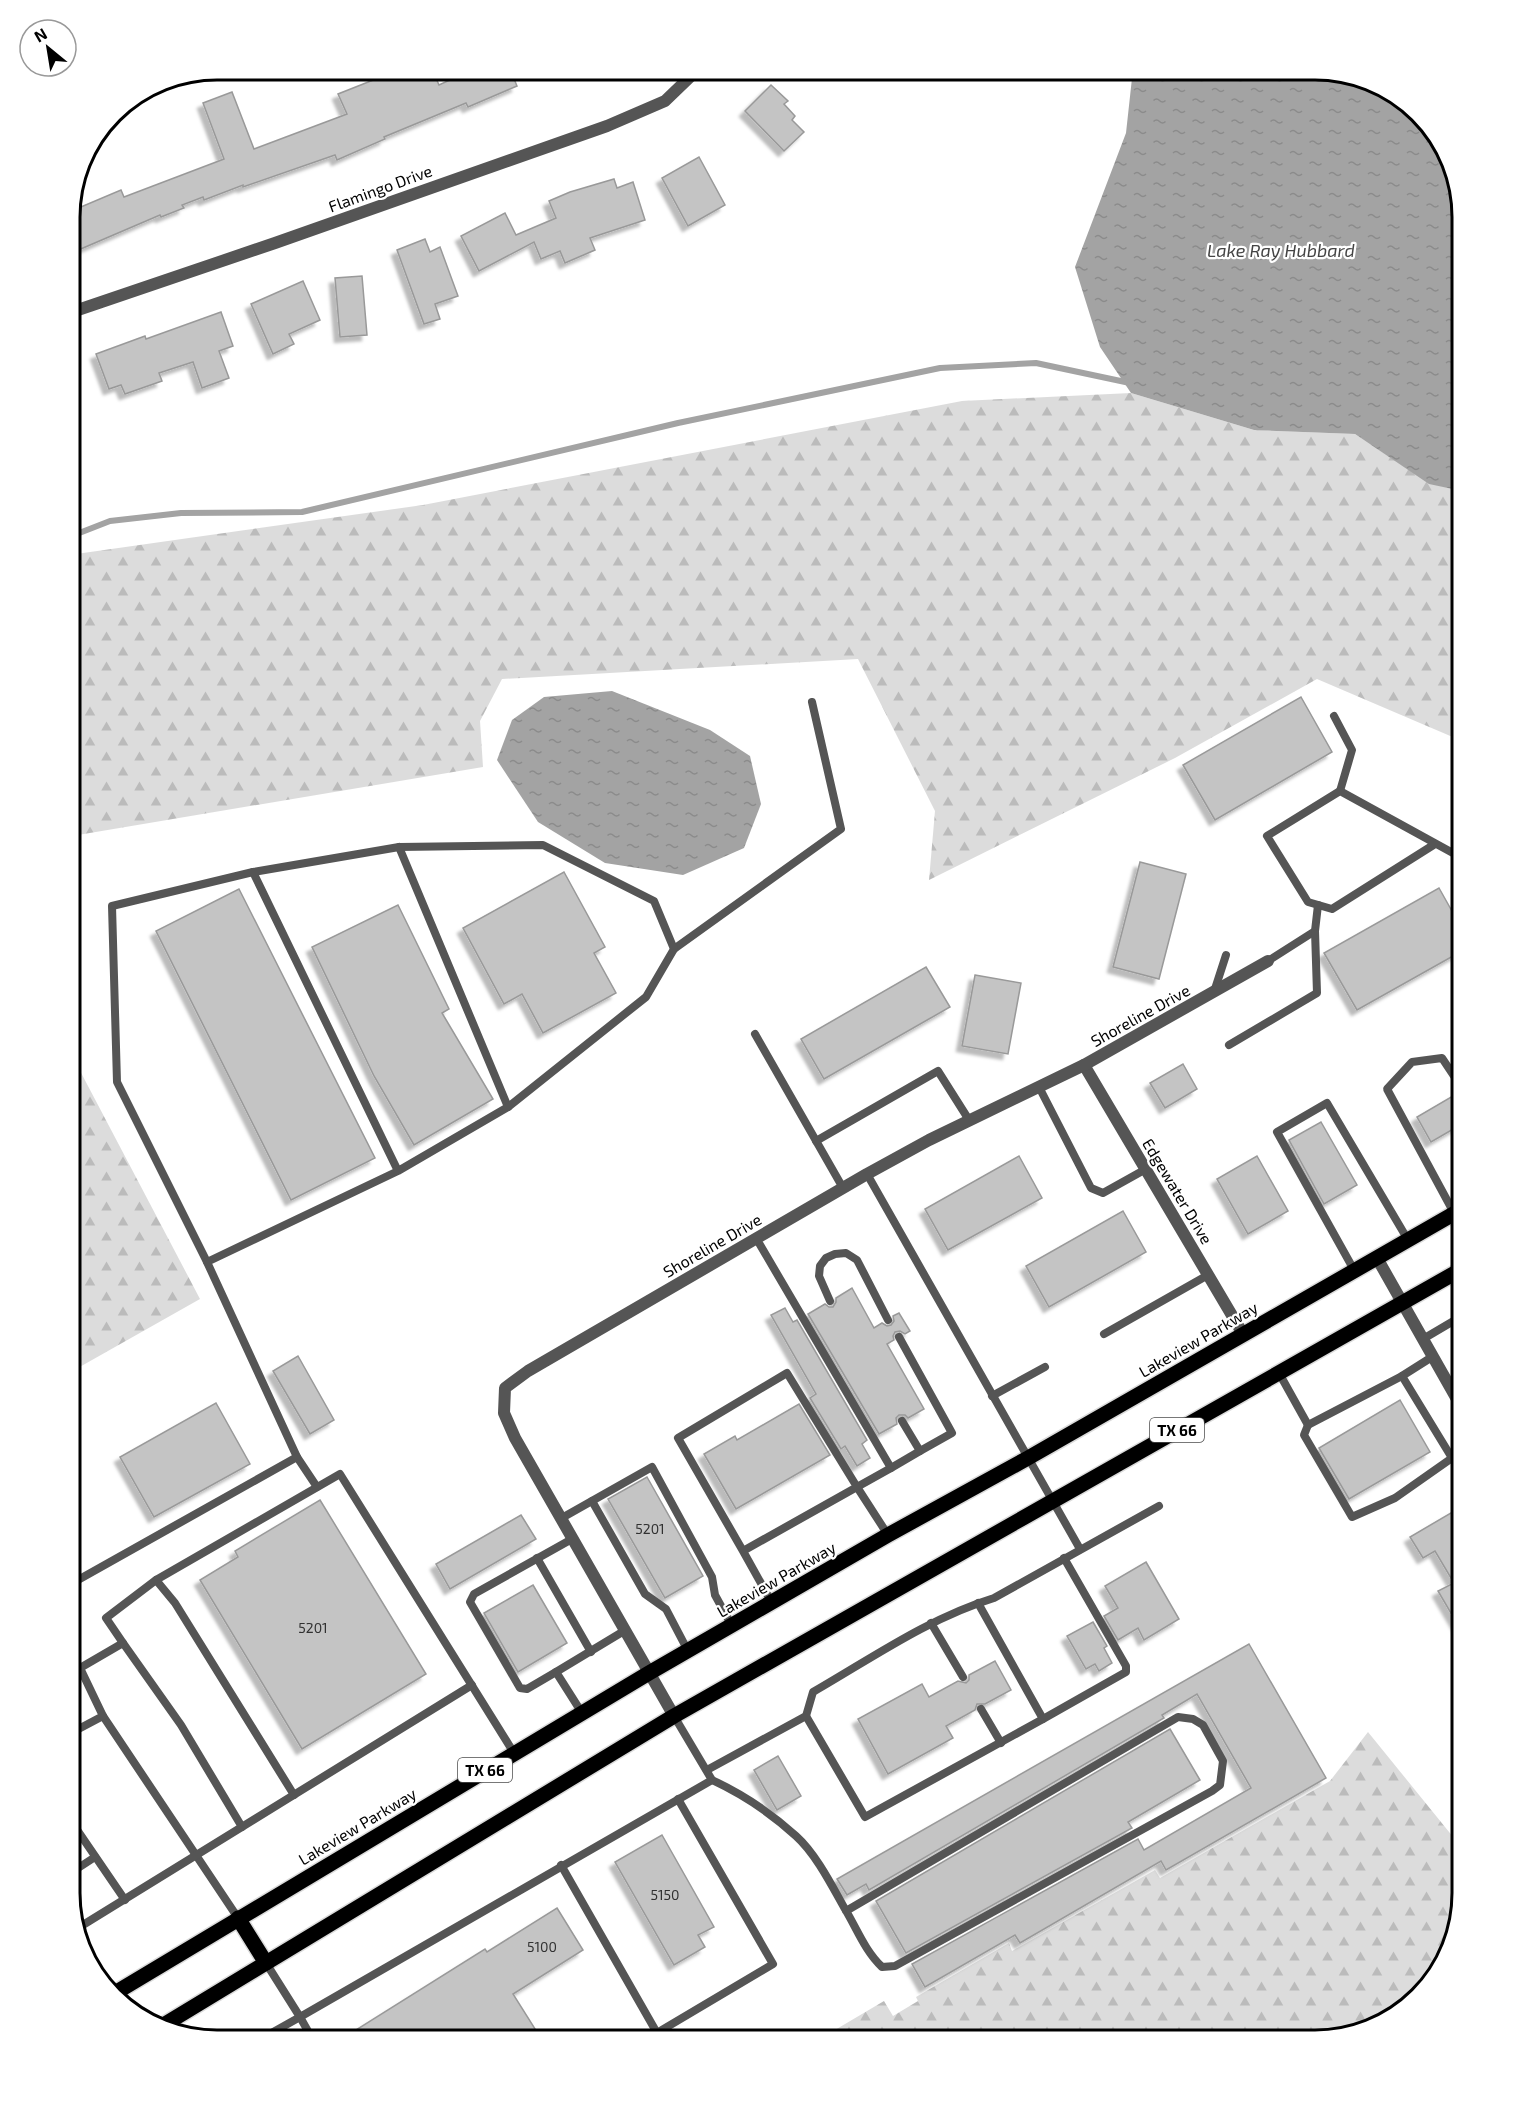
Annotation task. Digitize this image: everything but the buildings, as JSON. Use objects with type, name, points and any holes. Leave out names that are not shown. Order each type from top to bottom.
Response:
[{"type":"main road","name":"Lakeview Parkway","points":[[121,1990],[649,1673],[1452,1214]]},
{"type":"main road","name":"TX 66","points":[[170,2021],[674,1716],[1452,1275]]},
{"type":"main road","points":[[238,1918],[266,1963]]},
{"type":"street","name":"Flamingo Drive","points":[[80,309],[607,126],[666,101],[687,80]]},
{"type":"street","name":"Shoreline Drive","points":[[674,1716],[515,1438],[504,1413],[505,1388],[528,1371],[867,1174],[929,1140],[1084,1065],[1268,961]]},
{"type":"street","name":"Edgewater Drive","points":[[1084,1065],[1243,1334]]},
{"type":"street","points":[[1377,1258],[1452,1391]]},
{"type":"lane","points":[[207,1262],[398,1171],[508,1107],[646,997],[674,949],[841,829],[812,702]]},
{"type":"lane","points":[[1334,716],[1352,750],[1340,791],[1267,836],[1308,902],[1332,909],[1435,843]]},
{"type":"lane","points":[[1340,791],[1452,852]]},
{"type":"lane","points":[[317,1487],[297,1457],[207,1262],[117,1082],[112,906],[253,872],[399,847],[543,845],[654,901],[674,949]]},
{"type":"lane","points":[[399,847],[508,1107]]},
{"type":"lane","points":[[253,872],[398,1171]]},
{"type":"lane","points":[[1229,1045],[1317,993],[1315,931],[1317,905]]},
{"type":"lane","points":[[1268,961],[1315,931]]},
{"type":"lane","points":[[1214,992],[1226,955]]},
{"type":"lane","points":[[754,1034],[843,1188]]},
{"type":"lane","points":[[1452,1073],[1442,1058],[1412,1062],[1387,1089],[1452,1201]]},
{"type":"lane","points":[[816,1141],[938,1071],[969,1120]]},
{"type":"lane","points":[[1039,1087],[1091,1188],[1103,1193],[1146,1169]]},
{"type":"lane","points":[[1354,1270],[1277,1132],[1317,1108],[1328,1102],[1408,1240]]},
{"type":"lane","points":[[867,1174],[1080,1549]]},
{"type":"lane","points":[[756,1238],[891,1468]]},
{"type":"lane","points":[[830,1301],[819,1276],[820,1266],[826,1258],[846,1253],[857,1260],[888,1320]]},
{"type":"lane","points":[[1104,1334],[1208,1275]]},
{"type":"lane","points":[[1423,1339],[1452,1322]]},
{"type":"lane","points":[[743,1551],[952,1433],[899,1338]]},
{"type":"lane","points":[[1402,1376],[1452,1458],[1395,1498],[1352,1517],[1304,1435],[1308,1425],[1402,1376],[1432,1357]]},
{"type":"lane","points":[[992,1396],[1044,1367]]},
{"type":"lane","points":[[772,1603],[678,1438],[786,1373],[888,1535]]},
{"type":"lane","points":[[1279,1373],[1308,1425]]},
{"type":"lane","points":[[902,1421],[920,1451]]},
{"type":"lane","points":[[80,1579],[297,1457]]},
{"type":"lane","points":[[561,1519],[652,1467],[712,1577],[715,1595],[732,1626]]},
{"type":"lane","points":[[242,1827],[181,1725],[106,1618],[156,1580],[340,1474],[514,1753]]},
{"type":"lane","points":[[592,1501],[645,1594],[666,1610],[688,1651]]},
{"type":"lane","points":[[707,1770],[806,1716],[813,1692],[931,1623],[954,1611],[994,1598],[1159,1506]]},
{"type":"lane","points":[[572,1539],[474,1594],[471,1602],[520,1688],[527,1689],[624,1631]]},
{"type":"lane","points":[[537,1558],[591,1652]]},
{"type":"lane","points":[[806,1716],[865,1817],[1126,1672],[1126,1666],[1064,1558]]},
{"type":"lane","points":[[156,1580],[175,1603],[294,1795]]},
{"type":"lane","points":[[978,1603],[1043,1719]]},
{"type":"lane","points":[[931,1623],[963,1677]]},
{"type":"lane","points":[[123,1643],[80,1668],[103,1716],[238,1918]]},
{"type":"lane","points":[[556,1672],[582,1713]]},
{"type":"lane","points":[[83,1925],[472,1685]]},
{"type":"lane","points":[[981,1709],[1001,1743]]},
{"type":"lane","points":[[80,1728],[103,1716]]},
{"type":"lane","points":[[674,1716],[712,1780],[735,1791],[797,1836],[846,1911],[870,1956],[882,1967],[895,1966],[1212,1791],[1220,1785],[1223,1761],[1203,1725],[1193,1719],[1178,1717],[846,1911]]},
{"type":"lane","points":[[279,2029],[712,1780]]},
{"type":"lane","points":[[663,2029],[773,1964],[678,1799]]},
{"type":"lane","points":[[80,1834],[125,1900]]},
{"type":"lane","points":[[80,1867],[95,1857]]},
{"type":"lane","points":[[561,1865],[655,2029]]},
{"type":"lane","points":[[266,1963],[307,2029]]},
{"type":"green space","points":[[1131,393],[1254,430],[1355,434],[1429,483],[1452,489],[1452,737],[1317,679],[1175,758],[929,880],[935,811],[858,659],[502,679],[480,721],[483,767],[80,835],[80,553],[423,505],[962,401]]},
{"type":"green space","points":[[80,1071],[200,1299],[80,1367]]},
{"type":"green space","points":[[1368,1732],[1452,1836],[1452,1892],[1447,1928],[1441,1945],[1423,1976],[1398,2001],[1383,2011],[1350,2025],[1314,2030],[836,2030],[884,2001],[893,2016],[918,2001],[916,1997],[1009,1943],[1012,1951],[1155,1870],[1160,1878],[1330,1781]]},
{"type":"water","name":"Lake Ray Hubbard","points":[[1132,80],[1323,80],[1341,82],[1375,94],[1405,114],[1423,133],[1441,164],[1447,181],[1452,217],[1452,489],[1429,484],[1355,434],[1254,430],[1131,393],[1100,347],[1075,267],[1126,133]]},
{"type":"water","points":[[612,691],[710,730],[750,756],[761,804],[744,848],[683,875],[605,863],[538,822],[497,760],[512,720],[544,697]]},
{"type":"waterway","points":[[80,533],[110,521],[181,513],[302,512],[678,423],[940,368],[1036,363],[1130,383]]}]
